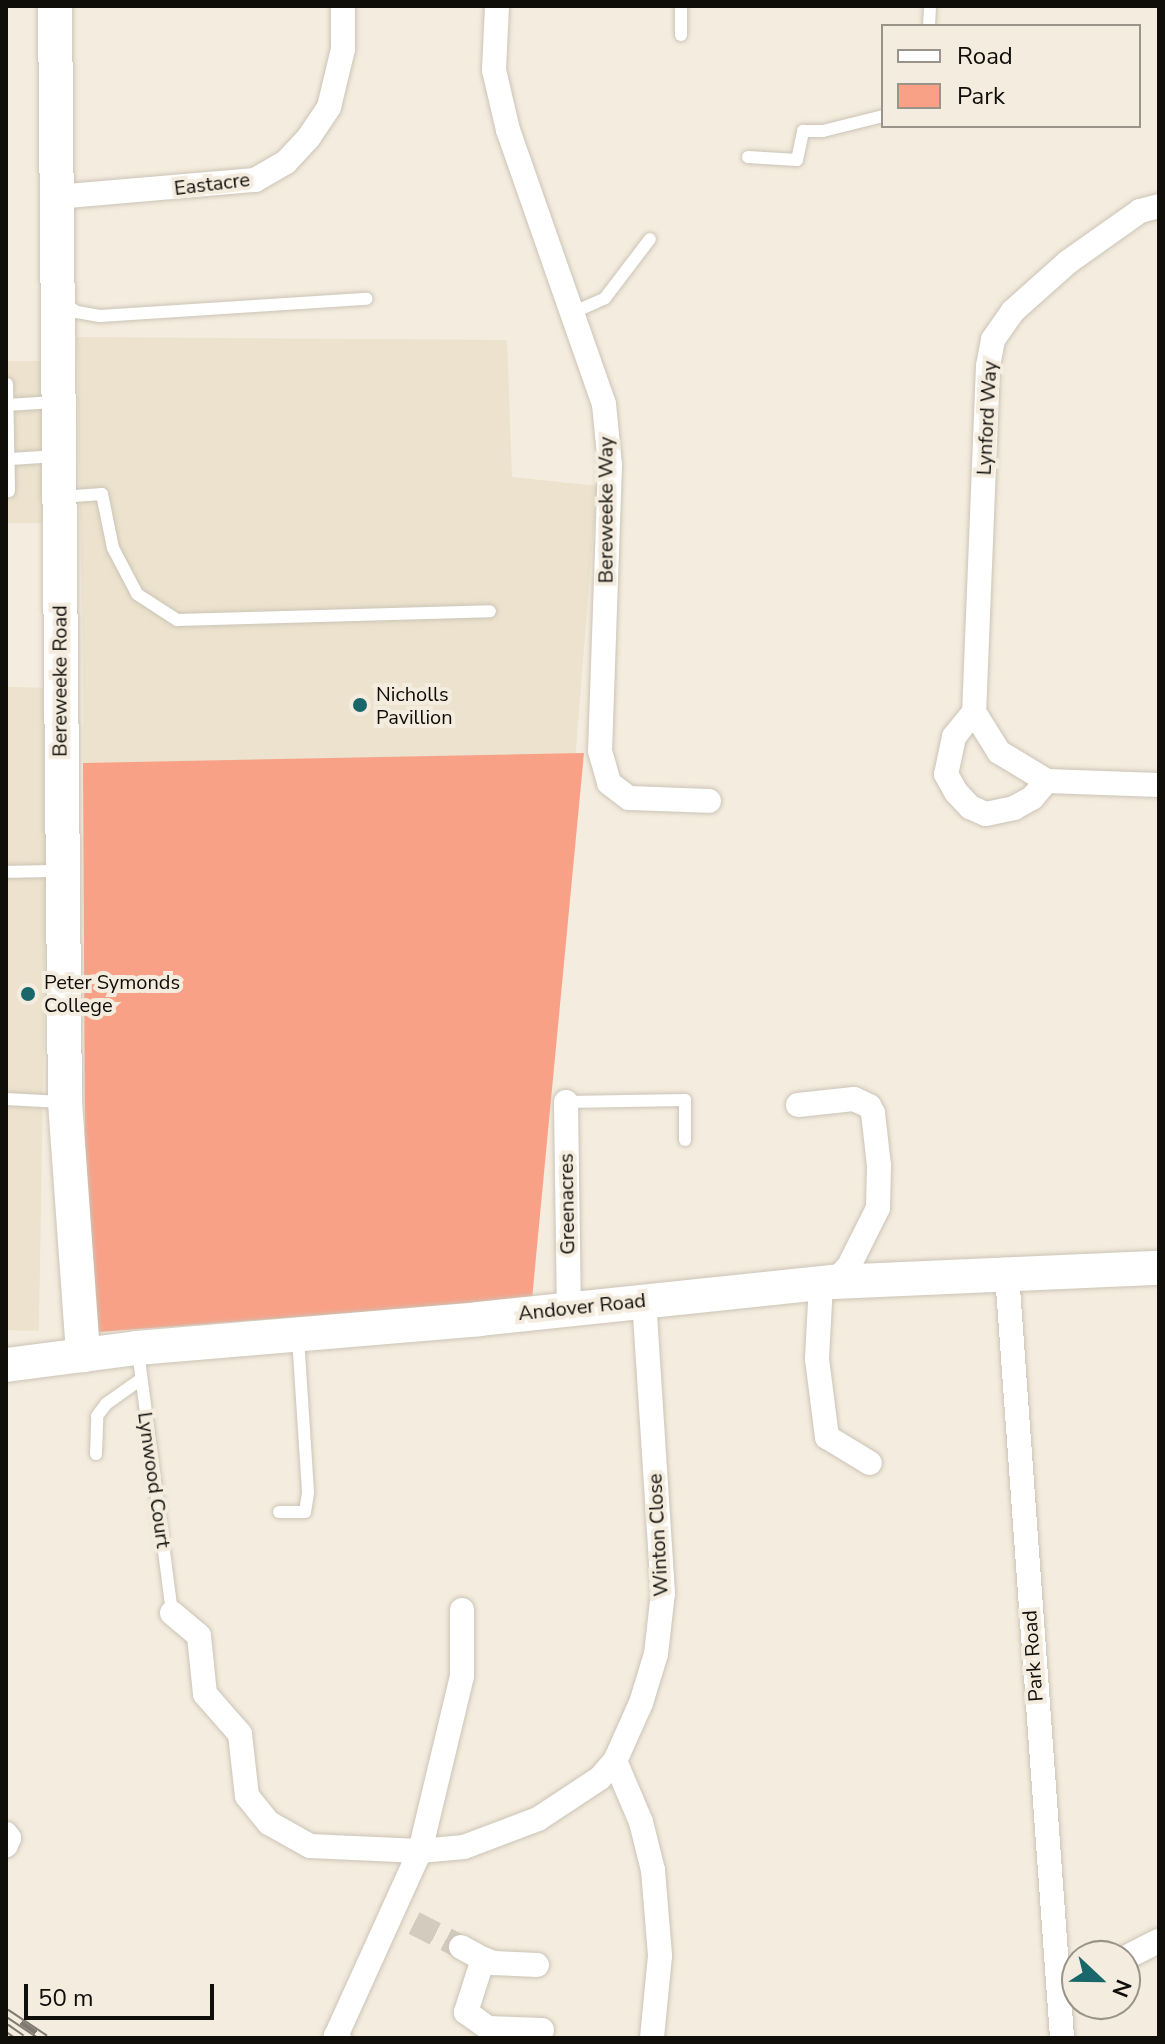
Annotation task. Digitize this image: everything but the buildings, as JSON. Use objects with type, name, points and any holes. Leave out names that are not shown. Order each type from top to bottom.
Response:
[{"type":"main road","name":"Bereweeke Road","points":[[55,6],[65,1102],[83,1355]]},
{"type":"main road","name":"Andover Road","points":[[6,1365],[83,1355],[139,1364],[298,1334],[479,1319],[569,1307],[828,1283],[1159,1268]]},
{"type":"street","name":"Eastacre","points":[[56,197],[255,180],[286,162],[309,137],[329,107],[343,49],[343,6]]},
{"type":"street","name":"Bereweeke Way","points":[[497,6],[494,70],[508,130],[604,404],[610,465],[600,751],[609,783],[629,798],[709,801]]},
{"type":"street","name":"Lynford Way","points":[[974,712],[988,366],[993,340],[1013,311],[1068,262],[1140,211],[1159,206]]},
{"type":"street","points":[[1047,781],[1032,798],[1014,808],[986,814],[970,807],[956,792],[946,774],[954,737],[974,712],[999,752],[1047,781],[1159,785]]},
{"type":"street","points":[[798,1105],[854,1099],[869,1106],[873,1113],[879,1166],[878,1208],[849,1266],[828,1283],[817,1359],[827,1437],[870,1463]]},
{"type":"street","name":"Greenacres","points":[[566,1102],[569,1307]]},
{"type":"street","name":"Park Road","points":[[1007,1274],[1065,1940]]},
{"type":"street","name":"Winton Close","points":[[172,1613],[199,1636],[205,1694],[240,1734],[247,1796],[269,1823],[310,1846],[420,1851],[464,1847],[538,1819],[600,1778],[615,1761],[641,1703],[656,1654],[663,1593],[644,1301]]},
{"type":"street","points":[[339,2038],[336,2036],[404,1918],[462,1676],[462,1610]]},
{"type":"street","points":[[615,1761],[641,1822],[653,1870],[660,1956],[652,2038]]},
{"type":"street","points":[[6,1834],[9,1838],[6,1845]]},
{"type":"street","points":[[1141,1950],[1159,1941]]},
{"type":"street","points":[[461,1947],[494,1963],[537,1965]]},
{"type":"street","points":[[483,1959],[466,2012],[488,2028],[542,2030]]},
{"type":"lane","points":[[681,6],[681,35]]},
{"type":"lane","points":[[748,157],[797,160],[803,131],[823,131],[881,116]]},
{"type":"lane","points":[[572,313],[605,298],[650,239]]},
{"type":"lane","points":[[57,299],[77,312],[100,316],[366,299]]},
{"type":"lane","points":[[7,384],[9,491]]},
{"type":"lane","points":[[7,405],[58,402]]},
{"type":"lane","points":[[10,459],[58,456]]},
{"type":"lane","points":[[58,497],[102,494],[113,548],[137,594],[177,620],[490,611]]},
{"type":"lane","points":[[6,872],[61,871]]},
{"type":"lane","points":[[6,1099],[65,1102]]},
{"type":"lane","points":[[566,1102],[685,1100],[685,1140]]},
{"type":"lane","points":[[279,1512],[305,1512],[308,1492],[298,1334]]},
{"type":"lane","points":[[96,1454],[97,1416],[139,1364]]},
{"type":"lane","name":"Lynwood Court","points":[[139,1364],[172,1613]]},
{"type":"shaded area","name":"Peter Symonds College","points":[[77,337],[507,340],[512,477],[597,486],[532,1299],[86,1333],[83,675]]},
{"type":"shaded area","points":[[6,361],[49,361],[49,523],[6,523]]},
{"type":"shaded area","name":"Peter Symonds College","points":[[6,687],[50,688],[39,1331],[6,1330]]},
{"type":"green space","name":"Peter Symonds College","points":[[584,753],[532,1299],[86,1333],[83,763]]},
{"type":"tunnel","points":[[414,1923],[461,1947]]},
{"type":"railway","points":[[6,2012],[45,2038]]},
{"type":"railway","points":[[6,2027],[22,2038]]},
{"type":"place","name":"Nicholls Pavillion","points":[[360,705]]},
{"type":"place","name":"Peter Symonds College","points":[[28,994]]}]
